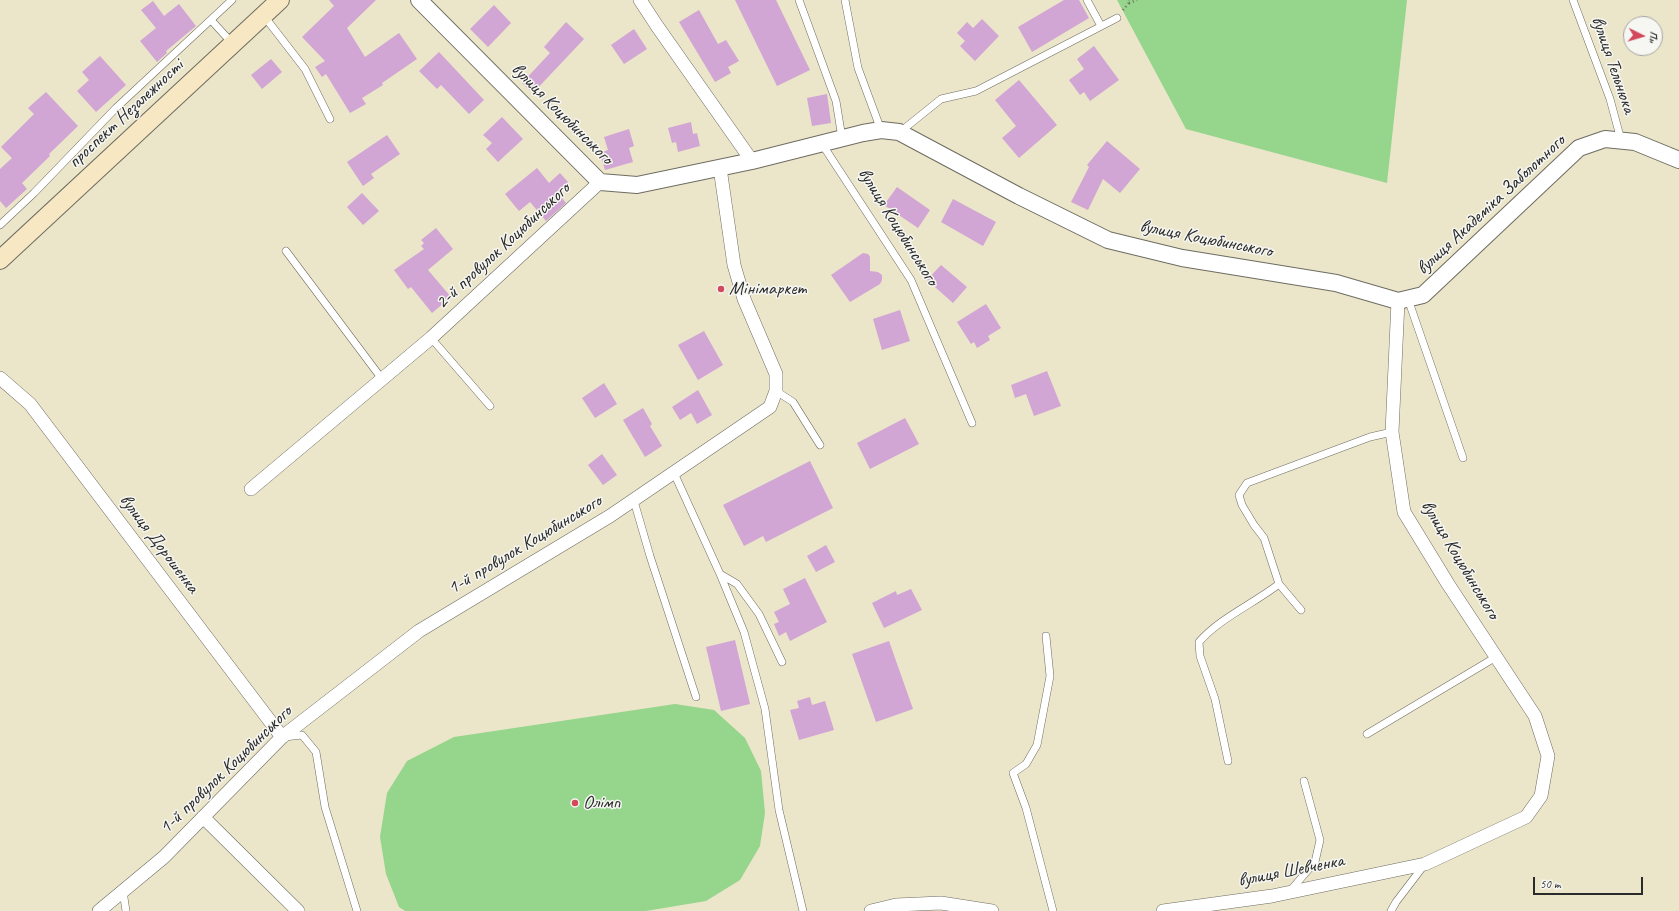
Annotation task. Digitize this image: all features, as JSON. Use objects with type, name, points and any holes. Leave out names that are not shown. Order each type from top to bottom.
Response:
[{"type":"main road","name":"проспект Незалежності","points":[[0,260],[280,0]]},
{"type":"street","name":"вулиця Коцюбинського","points":[[419,0],[600,182],[637,185],[752,161],[863,133],[881,130],[900,132],[1019,196],[1108,240],[1182,258],[1336,283],[1403,299],[1392,432],[1404,512],[1448,584],[1535,716],[1548,756],[1541,796]]},
{"type":"street","points":[[640,0],[752,161]]},
{"type":"street","name":"вулиця Академіка Заболотного","points":[[1403,299],[1423,295],[1579,148],[1605,139],[1621,140],[1635,142],[1679,160]]},
{"type":"street","name":"1-й провулок Коцюбинського","points":[[99,911],[164,856],[282,737],[419,631],[610,516],[770,407],[776,391],[776,374],[744,299],[734,265],[720,168]]},
{"type":"street","name":"2-й провулок Коцюбинського","points":[[251,490],[431,338],[600,182]]},
{"type":"street","name":"вулиця Дорошенка","points":[[0,378],[30,404],[282,737]]},
{"type":"street","name":"вулиця Шевченка","points":[[1163,911],[1289,892],[1425,864],[1526,817],[1541,796]]},
{"type":"street","points":[[203,817],[284,907],[298,911]]},
{"type":"street","points":[[871,911],[896,905],[941,903],[988,911]]},
{"type":"lane","points":[[0,225],[34,193],[116,108],[232,0]]},
{"type":"lane","points":[[799,0],[836,101],[842,138]]},
{"type":"lane","points":[[845,0],[858,68],[881,130]]},
{"type":"lane","points":[[1087,0],[1101,26]]},
{"type":"lane","name":"вулиця Тельнюка","points":[[1573,0],[1610,99],[1621,140]]},
{"type":"lane","points":[[264,16],[305,69],[330,119]]},
{"type":"lane","points":[[900,132],[941,99],[976,91],[1117,18]]},
{"type":"lane","points":[[211,20],[233,44]]},
{"type":"lane","name":"вулиця Коцюбинського","points":[[822,144],[911,280],[972,423]]},
{"type":"lane","points":[[286,251],[382,379]]},
{"type":"lane","points":[[1403,299],[1463,458]]},
{"type":"lane","points":[[431,338],[490,406]]},
{"type":"lane","points":[[776,391],[793,402],[820,445]]},
{"type":"lane","points":[[1301,610],[1279,584],[1264,538],[1242,505],[1239,495],[1247,483],[1370,437],[1392,432]]},
{"type":"lane","points":[[674,473],[720,574],[744,632],[765,709],[779,810],[803,911]]},
{"type":"lane","points":[[634,500],[650,556],[696,697]]},
{"type":"lane","points":[[720,574],[737,584],[754,608],[782,662]]},
{"type":"lane","points":[[1228,761],[1215,699],[1200,656],[1199,642],[1209,630],[1261,598],[1279,584]]},
{"type":"lane","points":[[1046,636],[1050,676],[1037,745],[1026,764],[1013,773],[1026,808],[1053,911]]},
{"type":"lane","points":[[1368,734],[1496,657]]},
{"type":"lane","points":[[282,737],[302,735],[316,752],[326,807],[357,911]]},
{"type":"lane","points":[[1289,892],[1315,862],[1320,840],[1304,781]]},
{"type":"lane","name":"вулиця Шевченка","points":[[1391,911],[1396,902],[1425,864]]},
{"type":"lane","points":[[123,891],[126,911]]},
{"type":"path","points":[[1129,3],[1137,0]]},
{"type":"green space","points":[[1117,0],[1407,0],[1387,183],[1186,129]]},
{"type":"green space","name":"Олімп","points":[[675,704],[714,710],[745,738],[761,771],[765,813],[760,846],[740,880],[706,901],[646,911],[405,911],[399,907],[386,874],[380,837],[387,793],[407,761],[454,737]]},
{"type":"building","points":[[329,0],[376,0],[347,28],[365,57],[399,33],[417,59],[382,83],[383,85],[362,98],[366,104],[350,113],[326,74],[322,77],[315,67],[325,61],[302,37],[334,6]]},
{"type":"building","points":[[735,0],[776,0],[810,70],[777,86]]},
{"type":"building","points":[[1064,0],[1079,0],[1089,18],[1032,52],[1018,27]]},
{"type":"building","points":[[153,1],[164,16],[179,4],[196,26],[166,51],[167,53],[157,62],[140,41],[156,28],[141,10]]},
{"type":"building","points":[[494,5],[511,23],[488,47],[470,29]]},
{"type":"building","points":[[699,10],[718,44],[726,40],[739,61],[728,67],[731,73],[715,82],[679,22]]},
{"type":"building","points":[[982,19],[999,36],[975,61],[960,46],[965,41],[957,33],[967,22],[973,28]]},
{"type":"building","points":[[566,22],[584,39],[533,93],[522,83],[550,53],[544,47]]},
{"type":"building","points":[[634,29],[647,49],[624,64],[611,45]]},
{"type":"building","points":[[1094,46],[1119,80],[1090,101],[1084,92],[1080,95],[1069,80],[1084,69],[1077,59]]},
{"type":"building","points":[[439,52],[484,100],[469,114],[441,85],[437,89],[419,71]]},
{"type":"building","points":[[100,56],[126,85],[96,112],[77,91],[89,80],[82,72]]},
{"type":"building","points":[[271,59],[282,72],[262,89],[251,75]]},
{"type":"building","points":[[1019,80],[1057,125],[1019,158],[1002,138],[1016,126],[995,100]]},
{"type":"building","points":[[46,92],[78,126],[22,183],[27,189],[6,208],[0,201],[0,169],[12,158],[1,147],[34,114],[28,108]]},
{"type":"building","points":[[827,94],[831,123],[812,126],[807,98]]},
{"type":"building","points":[[502,117],[523,139],[498,162],[486,149],[492,143],[483,135]]},
{"type":"building","points":[[691,122],[693,134],[697,133],[700,146],[678,152],[676,142],[672,143],[668,128]]},
{"type":"building","points":[[629,129],[634,146],[629,148],[633,162],[605,170],[600,153],[608,150],[604,137]]},
{"type":"building","points":[[387,135],[400,154],[371,174],[374,178],[363,186],[347,162]]},
{"type":"building","points":[[1107,141],[1140,169],[1120,193],[1103,179],[1088,210],[1071,202],[1089,167],[1087,165]]},
{"type":"building","points":[[537,168],[549,183],[560,173],[568,182],[557,192],[566,203],[546,221],[530,202],[519,211],[505,194]]},
{"type":"building","points":[[897,187],[930,210],[918,228],[884,205]]},
{"type":"building","points":[[362,193],[379,211],[363,225],[347,207]]},
{"type":"building","points":[[953,199],[996,222],[983,246],[941,222]]},
{"type":"building","points":[[436,228],[453,249],[428,270],[451,297],[432,313],[411,287],[408,289],[394,270],[424,249],[421,246],[424,243],[421,240]]},
{"type":"building","points":[[863,253],[868,254],[870,257],[870,271],[878,272],[882,275],[882,280],[880,284],[850,302],[831,275]]},
{"type":"building","points":[[941,265],[967,287],[953,303],[927,280]]},
{"type":"building","points":[[986,304],[1001,328],[988,336],[990,340],[977,348],[974,342],[971,344],[957,322]]},
{"type":"building","points":[[900,310],[910,341],[882,350],[873,319]]},
{"type":"building","points":[[704,331],[723,365],[698,380],[678,345]]},
{"type":"building","points":[[1047,371],[1061,406],[1034,416],[1026,394],[1015,398],[1011,385]]},
{"type":"building","points":[[604,383],[617,404],[595,418],[582,398]]},
{"type":"building","points":[[698,390],[712,415],[697,424],[691,413],[680,420],[672,407]]},
{"type":"building","points":[[643,408],[652,424],[650,426],[662,446],[645,457],[623,420]]},
{"type":"building","points":[[905,418],[919,444],[870,469],[857,443]]},
{"type":"building","points":[[602,454],[617,475],[603,485],[588,465]]},
{"type":"building","points":[[810,461],[833,508],[766,542],[763,536],[744,546],[723,505]]},
{"type":"building","points":[[826,545],[835,562],[816,572],[807,556]]},
{"type":"building","points":[[805,578],[827,622],[790,641],[786,632],[779,636],[774,624],[779,622],[774,612],[790,604],[783,589]]},
{"type":"building","points":[[911,589],[922,610],[884,628],[872,603],[896,591],[897,595]]},
{"type":"building","points":[[735,640],[750,704],[721,711],[706,647]]},
{"type":"building","points":[[889,641],[913,709],[876,722],[852,654]]},
{"type":"building","points":[[810,697],[812,705],[825,701],[834,730],[799,740],[790,710],[799,708],[797,701]]},
{"type":"place","name":"Мінімаркет","points":[[721,289]]},
{"type":"place","name":"Олімп","points":[[575,803]]}]
